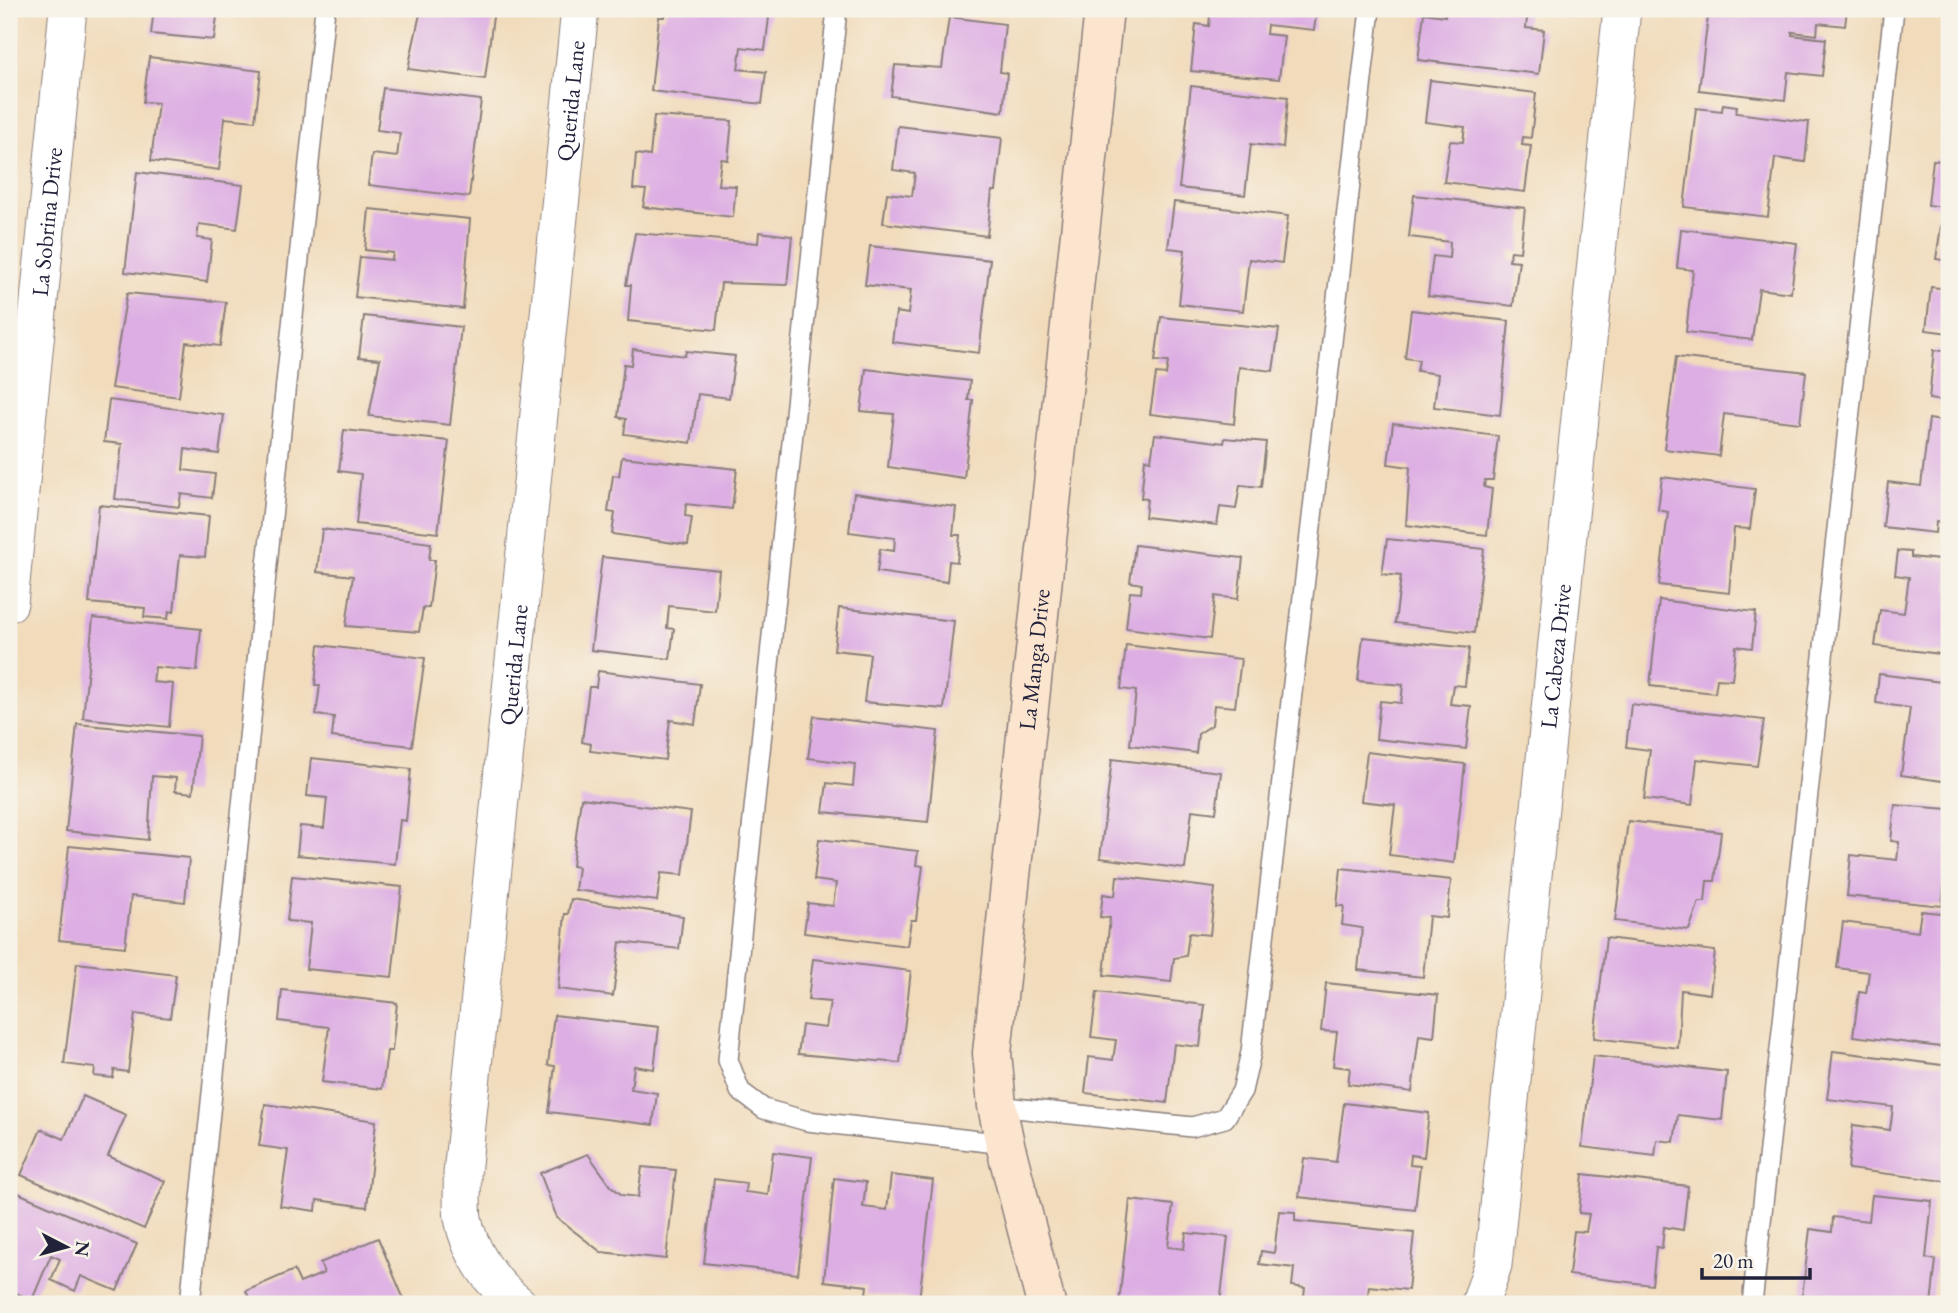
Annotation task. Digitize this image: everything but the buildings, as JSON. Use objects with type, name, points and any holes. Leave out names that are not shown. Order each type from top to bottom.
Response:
[{"type":"street","name":"La Sobrina Drive","points":[[9,603],[68,9]]},
{"type":"street","name":"Querida Lane","points":[[518,1304],[498,1289],[471,1245],[463,1218],[462,1174],[580,9]]},
{"type":"street","name":"La Manga Drive","points":[[1046,1304],[1005,1144],[997,1106],[992,1053],[1104,9]]},
{"type":"street","name":"La Cabeza Drive","points":[[1480,1304],[1493,1265],[1622,9]]},
{"type":"lane","points":[[190,1304],[325,9]]},
{"type":"lane","points":[[837,9],[728,1060],[740,1091],[764,1108],[807,1121],[1005,1144]]},
{"type":"lane","points":[[997,1106],[1192,1127],[1225,1118],[1242,1091],[1251,1052],[1370,9]]},
{"type":"lane","points":[[1752,1304],[1894,9]]}]
